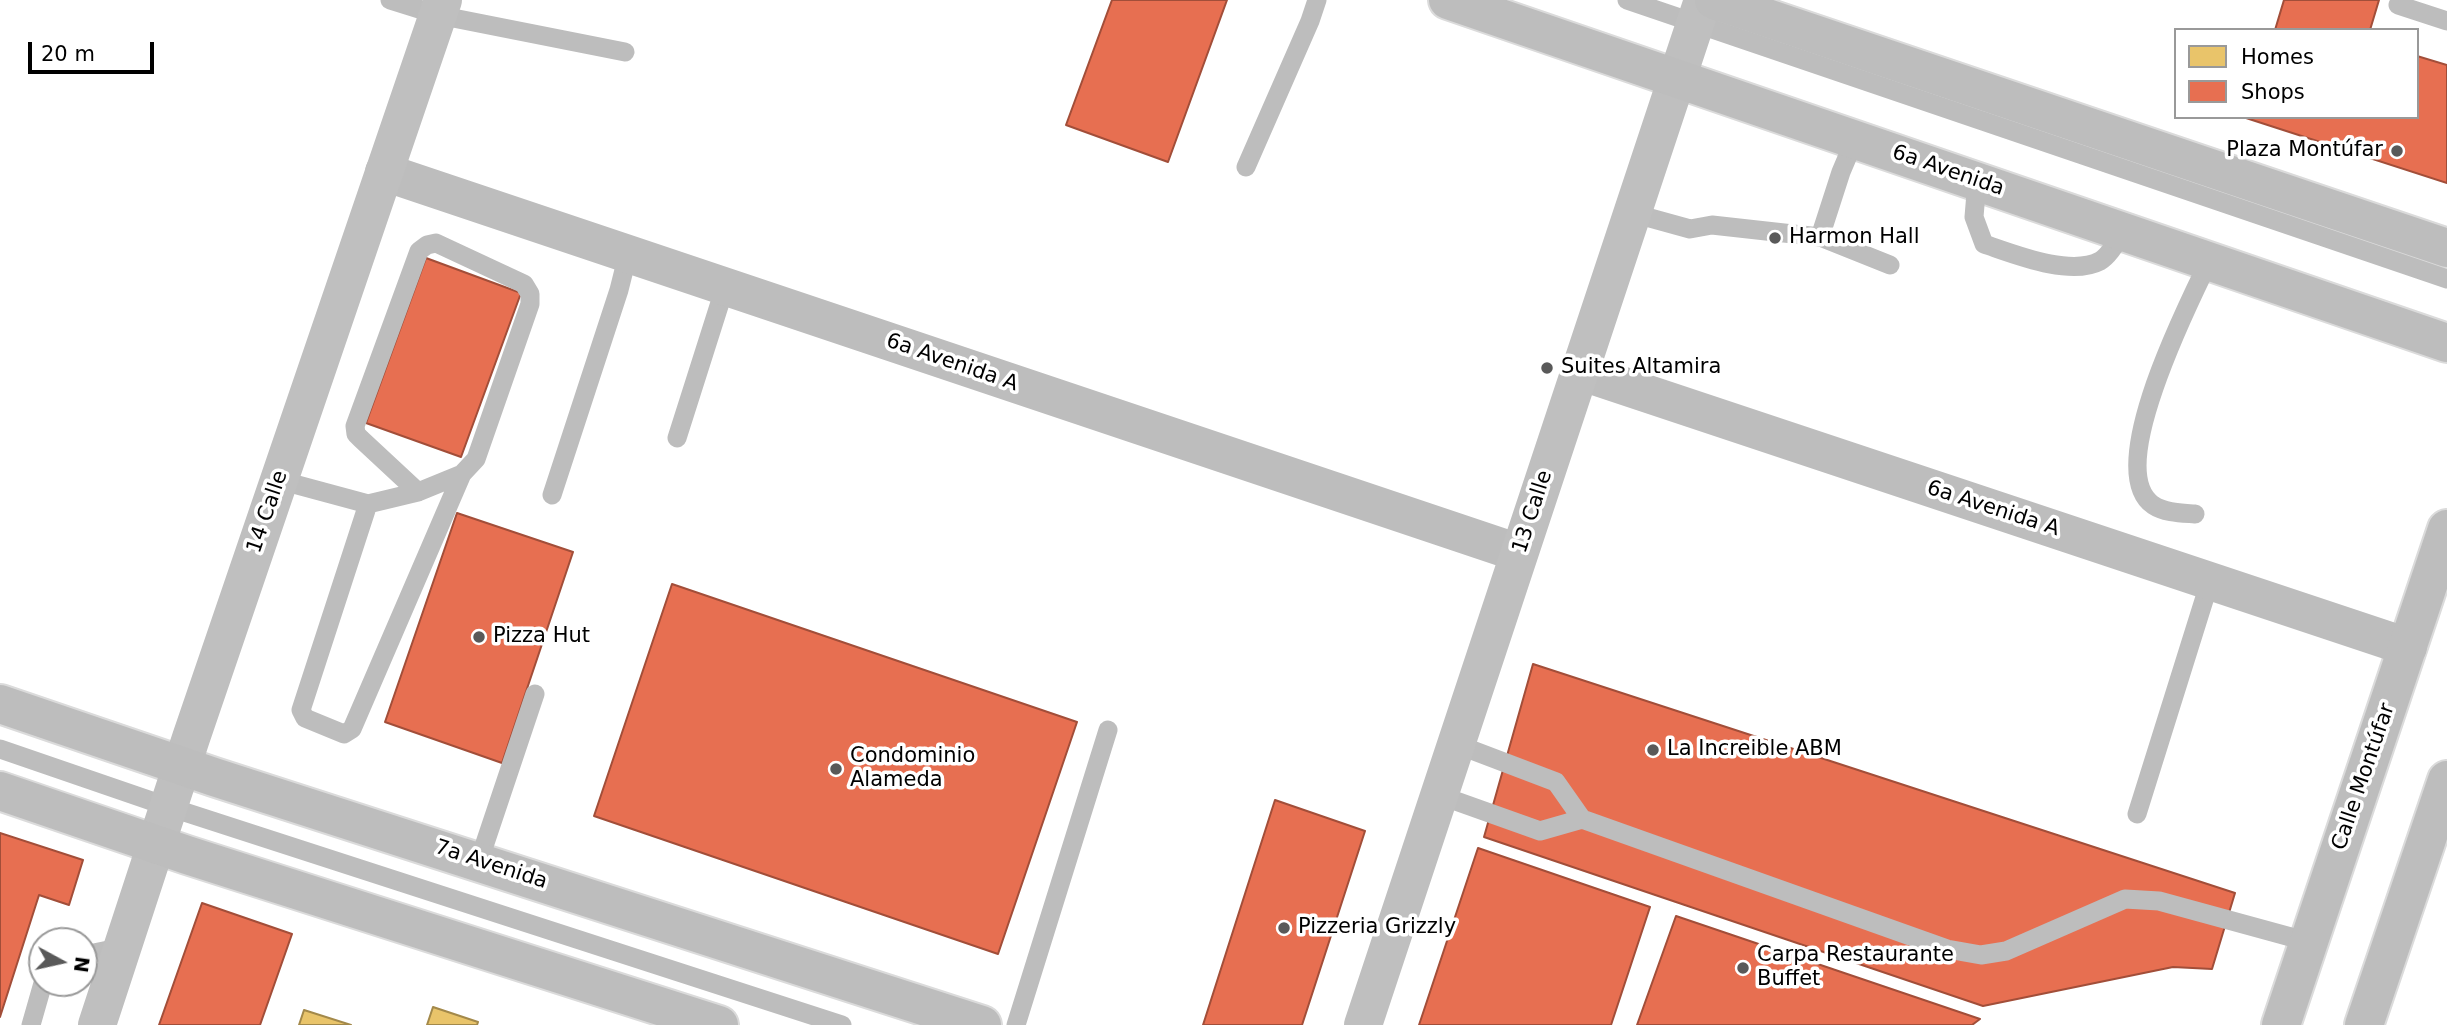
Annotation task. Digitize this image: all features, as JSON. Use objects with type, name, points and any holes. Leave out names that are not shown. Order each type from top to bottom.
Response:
[{"type":"main road","name":"6a Avenida","points":[[1448,0],[2447,343]]},
{"type":"main road","points":[[1704,8],[2447,248]]},
{"type":"main road","name":"6a Avenida A","points":[[384,172],[1519,553]]},
{"type":"main road","name":"6a Avenida A","points":[[1579,371],[2408,647]]},
{"type":"main road","name":"Calle Montúfar","points":[[2281,1025],[2447,529]]},
{"type":"main road","name":"7a Avenida","points":[[0,704],[982,1025]]},
{"type":"main road","points":[[2364,1025],[2447,780]]},
{"type":"main road","points":[[0,792],[717,1025]]},
{"type":"street","name":"14 Calle","points":[[97,1025],[182,765],[440,8]]},
{"type":"street","name":"13 Calle","points":[[1363,1025],[1677,77],[1704,8]]},
{"type":"lane","points":[[390,0],[440,8],[625,52]]},
{"type":"lane","points":[[1246,167],[1317,0]]},
{"type":"lane","points":[[1627,0],[1704,8],[2447,279]]},
{"type":"lane","points":[[2398,5],[2447,21]]},
{"type":"lane","points":[[1820,237],[1855,139]]},
{"type":"lane","points":[[1977,181],[1974,216],[1984,244],[2020,257],[2077,268],[2102,261],[2124,232]]},
{"type":"lane","points":[[1632,214],[1690,229],[1712,225],[1820,237],[1890,265]]},
{"type":"lane","points":[[368,504],[302,710],[305,718],[344,734],[352,729],[461,474],[476,458],[530,304],[530,294],[524,284],[436,243],[419,251],[355,426],[356,434],[418,492]]},
{"type":"lane","points":[[552,495],[628,254]]},
{"type":"lane","points":[[2195,514],[2171,512],[2153,505],[2141,491],[2138,453],[2146,412],[2165,354],[2209,261]]},
{"type":"lane","points":[[677,438],[726,287]]},
{"type":"lane","points":[[279,480],[368,504],[418,492],[461,474]]},
{"type":"lane","points":[[2137,814],[2210,581]]},
{"type":"lane","points":[[479,861],[535,694]]},
{"type":"lane","points":[[1016,1025],[1108,730]]},
{"type":"lane","points":[[1456,744],[1556,782],[1582,820]]},
{"type":"lane","points":[[0,749],[169,807],[842,1025]]},
{"type":"lane","points":[[1439,795],[1540,831],[1582,820],[1947,949],[1981,955],[2006,951],[2126,899],[2159,901],[2309,942]]},
{"type":"lane","points":[[98,952],[123,947]]},
{"type":"lane","points":[[31,1025],[39,997]]},
{"type":"building: Homes","points":[[433,1007],[478,1022],[477,1025],[427,1025]]},
{"type":"building: Homes","points":[[304,1010],[351,1025],[299,1025]]},
{"type":"building: Shops","points":[[1112,0],[1227,0],[1168,162],[1066,125]]},
{"type":"building: Shops","points":[[2284,0],[2379,0],[2371,28],[2276,28]]},
{"type":"building: Shops","name":"Plaza Montúfar","points":[[2419,57],[2447,65],[2447,183],[2249,119],[2419,119]]},
{"type":"building: Shops","points":[[426,258],[521,293],[461,457],[366,423]]},
{"type":"building: Shops","name":"Pizza Hut","points":[[457,513],[573,552],[502,763],[385,722]]},
{"type":"building: Shops","name":"Condominio Alameda","points":[[672,584],[1077,722],[998,954],[594,816]]},
{"type":"building: Shops","name":"La Increible ABM","points":[[1533,664],[2235,893],[2212,969],[2173,967],[1983,1006],[1484,837]]},
{"type":"building: Shops","name":"Pizzeria Grizzly","points":[[1275,800],[1365,831],[1302,1025],[1203,1025]]},
{"type":"building: Shops","points":[[0,833],[83,860],[69,905],[39,895],[0,1017]]},
{"type":"building: Shops","points":[[1478,848],[1650,907],[1611,1025],[1419,1025]]},
{"type":"building: Shops","points":[[202,903],[292,934],[260,1025],[159,1025]]},
{"type":"building: Shops","name":"Carpa Restaurante Buffet","points":[[1676,916],[1980,1019],[1972,1025],[1637,1025]]},
{"type":"place","name":"Plaza Montúfar","points":[[2397,151]]},
{"type":"place","name":"Harmon Hall","points":[[1775,238]]},
{"type":"place","name":"Suites Altamira","points":[[1547,368]]},
{"type":"place","name":"Pizza Hut","points":[[479,637]]},
{"type":"place","name":"La Increible ABM","points":[[1653,750]]},
{"type":"place","name":"Condominio Alameda","points":[[836,769]]},
{"type":"place","name":"Pizzeria Grizzly","points":[[1284,928]]},
{"type":"place","name":"Carpa Restaurante Buffet","points":[[1743,968]]}]
